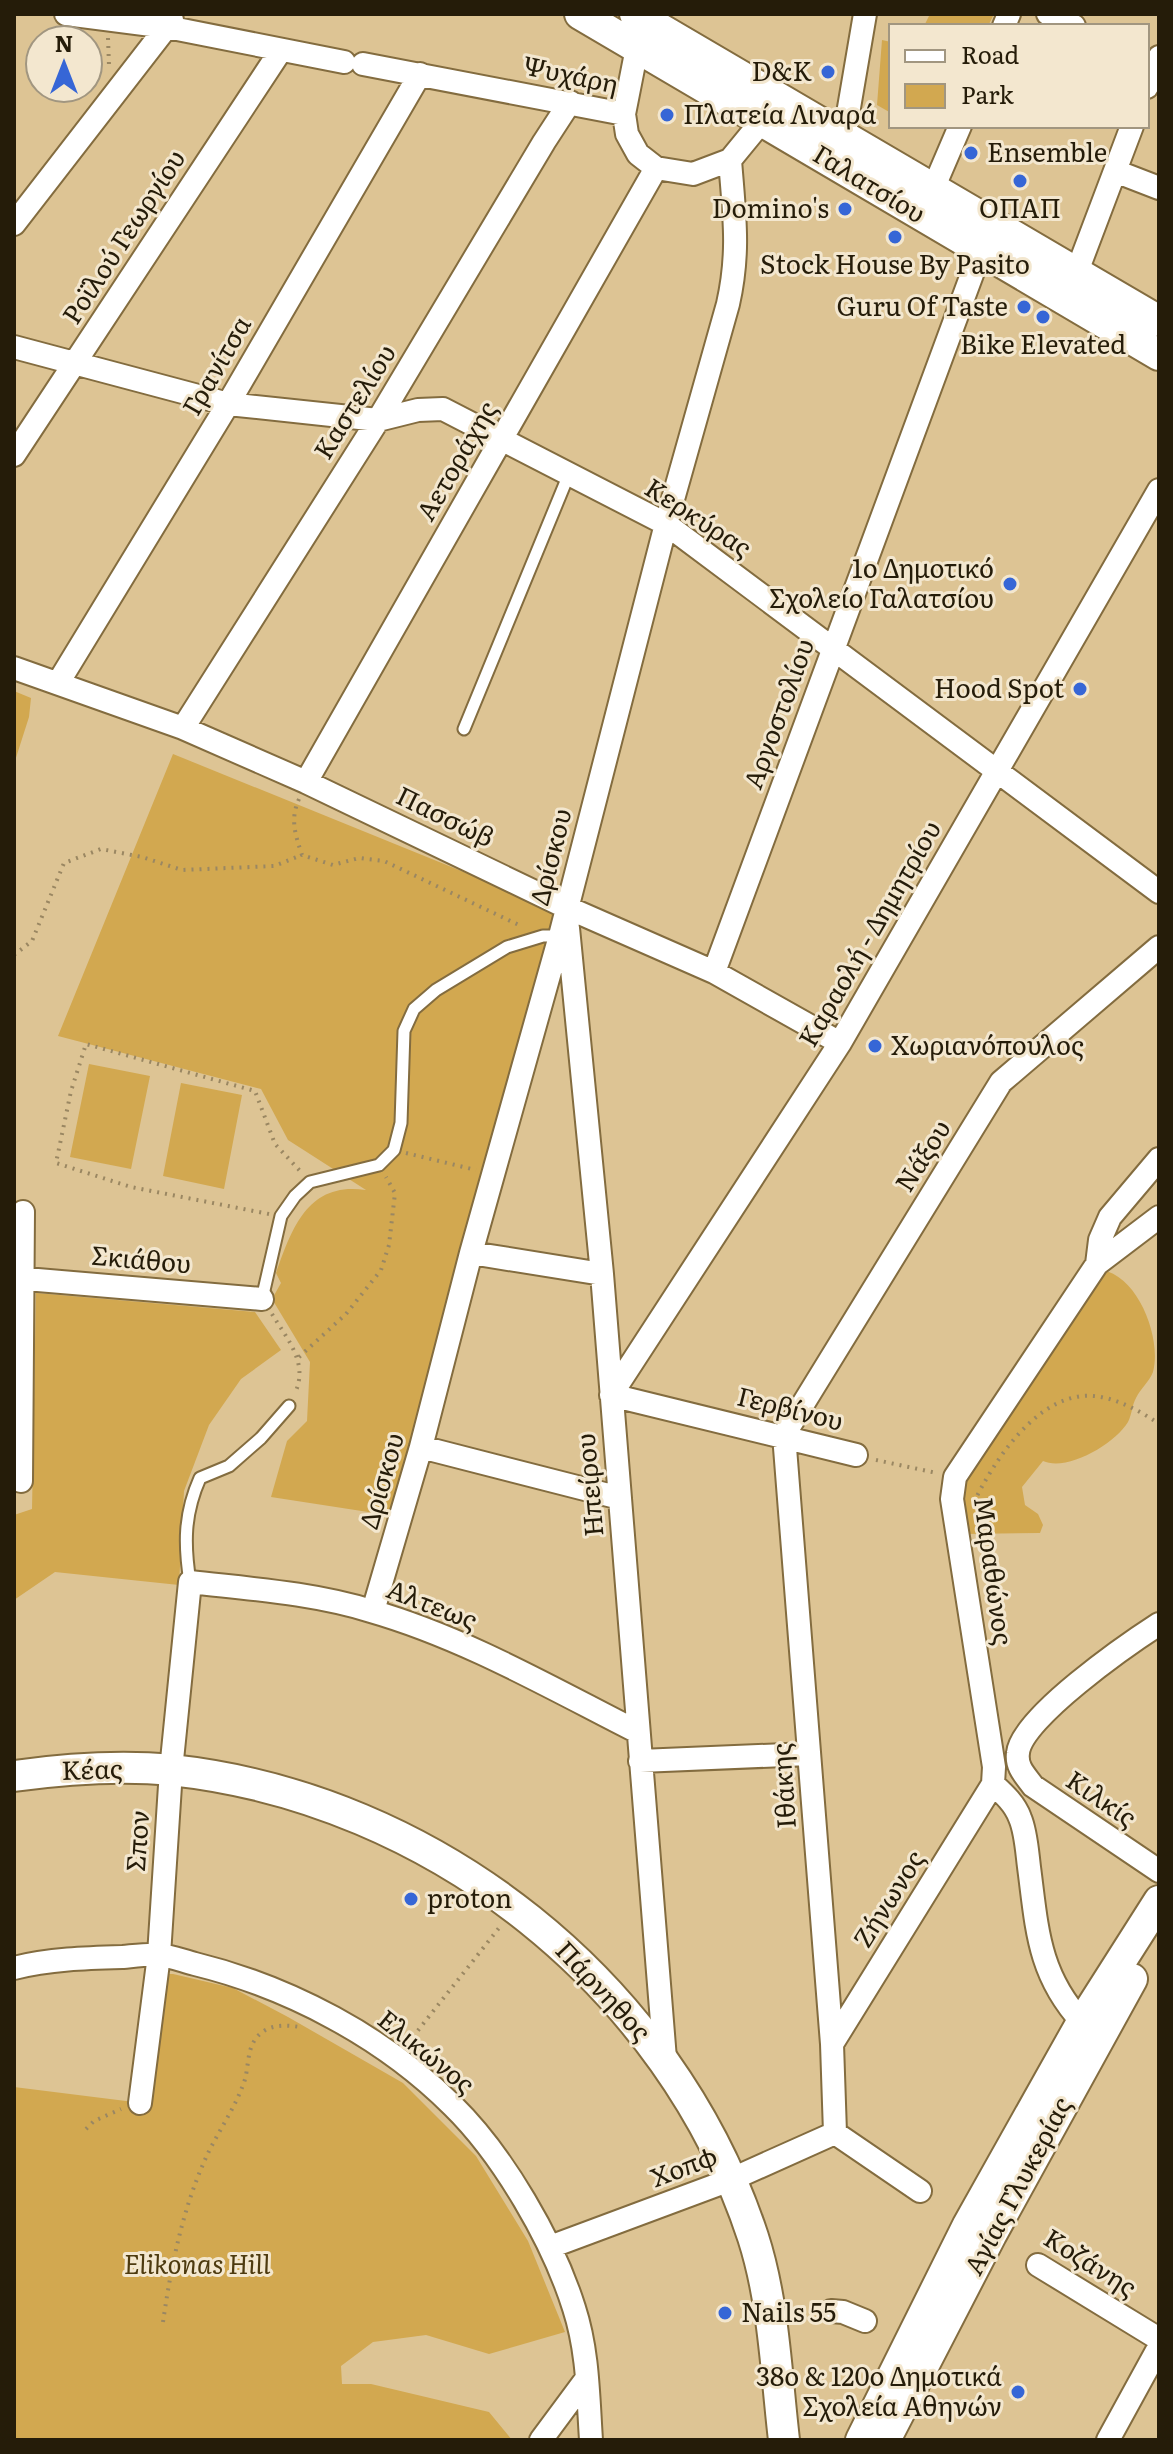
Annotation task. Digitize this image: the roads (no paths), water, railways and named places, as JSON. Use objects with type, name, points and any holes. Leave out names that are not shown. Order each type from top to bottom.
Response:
[{"type":"street","name":"Ψυχάρη","points":[[66,14],[107,20],[172,21],[281,50],[624,114],[627,134],[638,154],[656,168]]},
{"type":"street","name":"Γαλατσίου","points":[[580,14],[640,24],[844,137],[1159,321]]},
{"type":"street","points":[[844,137],[865,14]]},
{"type":"street","points":[[1048,14],[1070,24]]},
{"type":"street","points":[[14,224],[172,21]]},
{"type":"street","name":"Γαλατσίου","points":[[640,24],[762,121],[1159,355]]},
{"type":"street","points":[[624,114],[640,24]]},
{"type":"street","name":"Ροϊλού Γεωργίου","points":[[14,455],[281,50]]},
{"type":"street","name":"Γρανίτσα","points":[[58,683],[228,404],[420,74]]},
{"type":"street","name":"Καστελίου","points":[[183,728],[378,420],[570,102]]},
{"type":"street","points":[[656,168],[693,174],[730,160],[762,121]]},
{"type":"street","points":[[933,189],[959,128]]},
{"type":"street","points":[[1076,274],[1131,128]]},
{"type":"street","name":"Δρίσκου","points":[[373,1611],[421,1447],[552,936],[566,907],[736,271],[730,160]]},
{"type":"street","name":"Αετοράχης","points":[[306,782],[656,168]]},
{"type":"street","points":[[1115,171],[1159,188]]},
{"type":"street","name":"Αργοστολίου","points":[[714,972],[981,250]]},
{"type":"street","points":[[14,347],[76,361],[228,404],[378,420]]},
{"type":"street","name":"Κερκύρας","points":[[378,420],[418,410],[443,409],[666,524],[1159,892]]},
{"type":"street","name":"Καραολή - Δημητρίου","points":[[611,1395],[840,1043],[1159,490]]},
{"type":"street","name":"Πασσώβ","points":[[14,668],[183,728],[306,782],[566,907],[714,972],[840,1043]]},
{"type":"street","name":"Ηπείρου","points":[[566,907],[602,1274],[665,2059]]},
{"type":"street","name":"Νάξου","points":[[784,1435],[1001,1082],[1159,947]]},
{"type":"street","name":"Μαραθώνος","points":[[1097,1264],[1100,1240],[1110,1217],[1159,1159]]},
{"type":"street","points":[[21,1481],[18,1278],[23,1212]]},
{"type":"street","name":"Μαραθώνος","points":[[993,1784],[994,1767],[952,1499],[955,1477],[1097,1264],[1159,1217]]},
{"type":"street","points":[[471,1253],[602,1274]]},
{"type":"street","name":"Σκιάθου","points":[[18,1278],[262,1299]]},
{"type":"street","name":"Γερβίνου","points":[[611,1395],[856,1455]]},
{"type":"street","name":"Ιθάκης","points":[[784,1435],[832,2044],[835,2133]]},
{"type":"street","points":[[421,1447],[620,1498]]},
{"type":"street","name":"Αλτεως","points":[[190,1582],[303,1596],[373,1611],[495,1659],[638,1732]]},
{"type":"street","name":"Σπον","points":[[140,2103],[159,1955],[171,1770],[190,1582]]},
{"type":"street","name":"Κιλκίς","points":[[1159,1624],[1124,1647],[1036,1720],[1023,1736],[1018,1752],[1018,1766],[1033,1786],[1159,1871]]},
{"type":"street","points":[[640,1761],[809,1754]]},
{"type":"street","name":"Κέας","points":[[14,1776],[58,1770],[171,1770]]},
{"type":"street","name":"Πάρνηθος","points":[[171,1770],[243,1782],[298,1797],[416,1845],[515,1907],[555,1938],[592,1973],[665,2059],[692,2103],[730,2180],[753,2236],[768,2291],[784,2440]]},
{"type":"street","points":[[993,1784],[1011,1802],[1021,1818],[1037,1926],[1052,1982],[1082,2022]]},
{"type":"street","name":"Ζήνωνος","points":[[832,2044],[993,1784]]},
{"type":"street","name":"Αγίας Γλυκερίας","points":[[861,2440],[968,2225],[1082,2022],[1159,1901]]},
{"type":"street","name":"Αγίας Γλυκερίας","points":[[885,2440],[1005,2208],[1121,1996],[1159,1937]]},
{"type":"street","name":"Ελικώνος","points":[[14,1968],[81,1958],[159,1955],[239,1975],[357,2031],[396,2058],[453,2105],[481,2138],[520,2194],[550,2247],[574,2307],[585,2348],[591,2440]]},
{"type":"street","points":[[835,2133],[920,2191]]},
{"type":"street","name":"Χοπφ","points":[[550,2247],[730,2180],[835,2133]]},
{"type":"street","name":"Κοζάνης","points":[[1038,2265],[1159,2339]]},
{"type":"street","points":[[831,2311],[843,2312],[865,2321]]},
{"type":"street","points":[[1108,2440],[1159,2347]]},
{"type":"street","points":[[541,2440],[587,2378]]},
{"type":"lane","points":[[464,729],[569,474]]},
{"type":"lane","points":[[262,1299],[281,1216],[295,1196],[310,1182],[379,1165],[394,1150],[401,1123],[404,1031],[414,1009],[436,990],[507,947],[552,936]]},
{"type":"lane","points":[[190,1582],[185,1552],[189,1504],[200,1478],[229,1466],[261,1438],[289,1406]]},
{"type":"place","name":"D&K","points":[[828,72]]},
{"type":"place","name":"Πλατεία Λιναρά","points":[[667,115]]},
{"type":"place","name":"Ensemble","points":[[971,153]]},
{"type":"place","name":"ΟΠΑΠ","points":[[1020,181]]},
{"type":"place","name":"Domino's","points":[[845,209]]},
{"type":"place","name":"Stock House By Pasito","points":[[895,237]]},
{"type":"place","name":"Guru Of Taste","points":[[1024,307]]},
{"type":"place","name":"Bike Elevated","points":[[1043,317]]},
{"type":"place","name":"1ο Δημοτικό Σχολείο Γαλατσίου","points":[[1010,584]]},
{"type":"place","name":"Hood Spot","points":[[1080,689]]},
{"type":"place","name":"Χωριανόπουλος","points":[[875,1046]]},
{"type":"place","name":"proton","points":[[411,1899]]},
{"type":"place","name":"Nails 55","points":[[725,2313]]},
{"type":"place","name":"38ο & 120ο Δημοτικά Σχολεία Αθηνών","points":[[1018,2392]]},
{"type":"park label","name":"Elikonas Hill","points":[[197,2265]]}]
